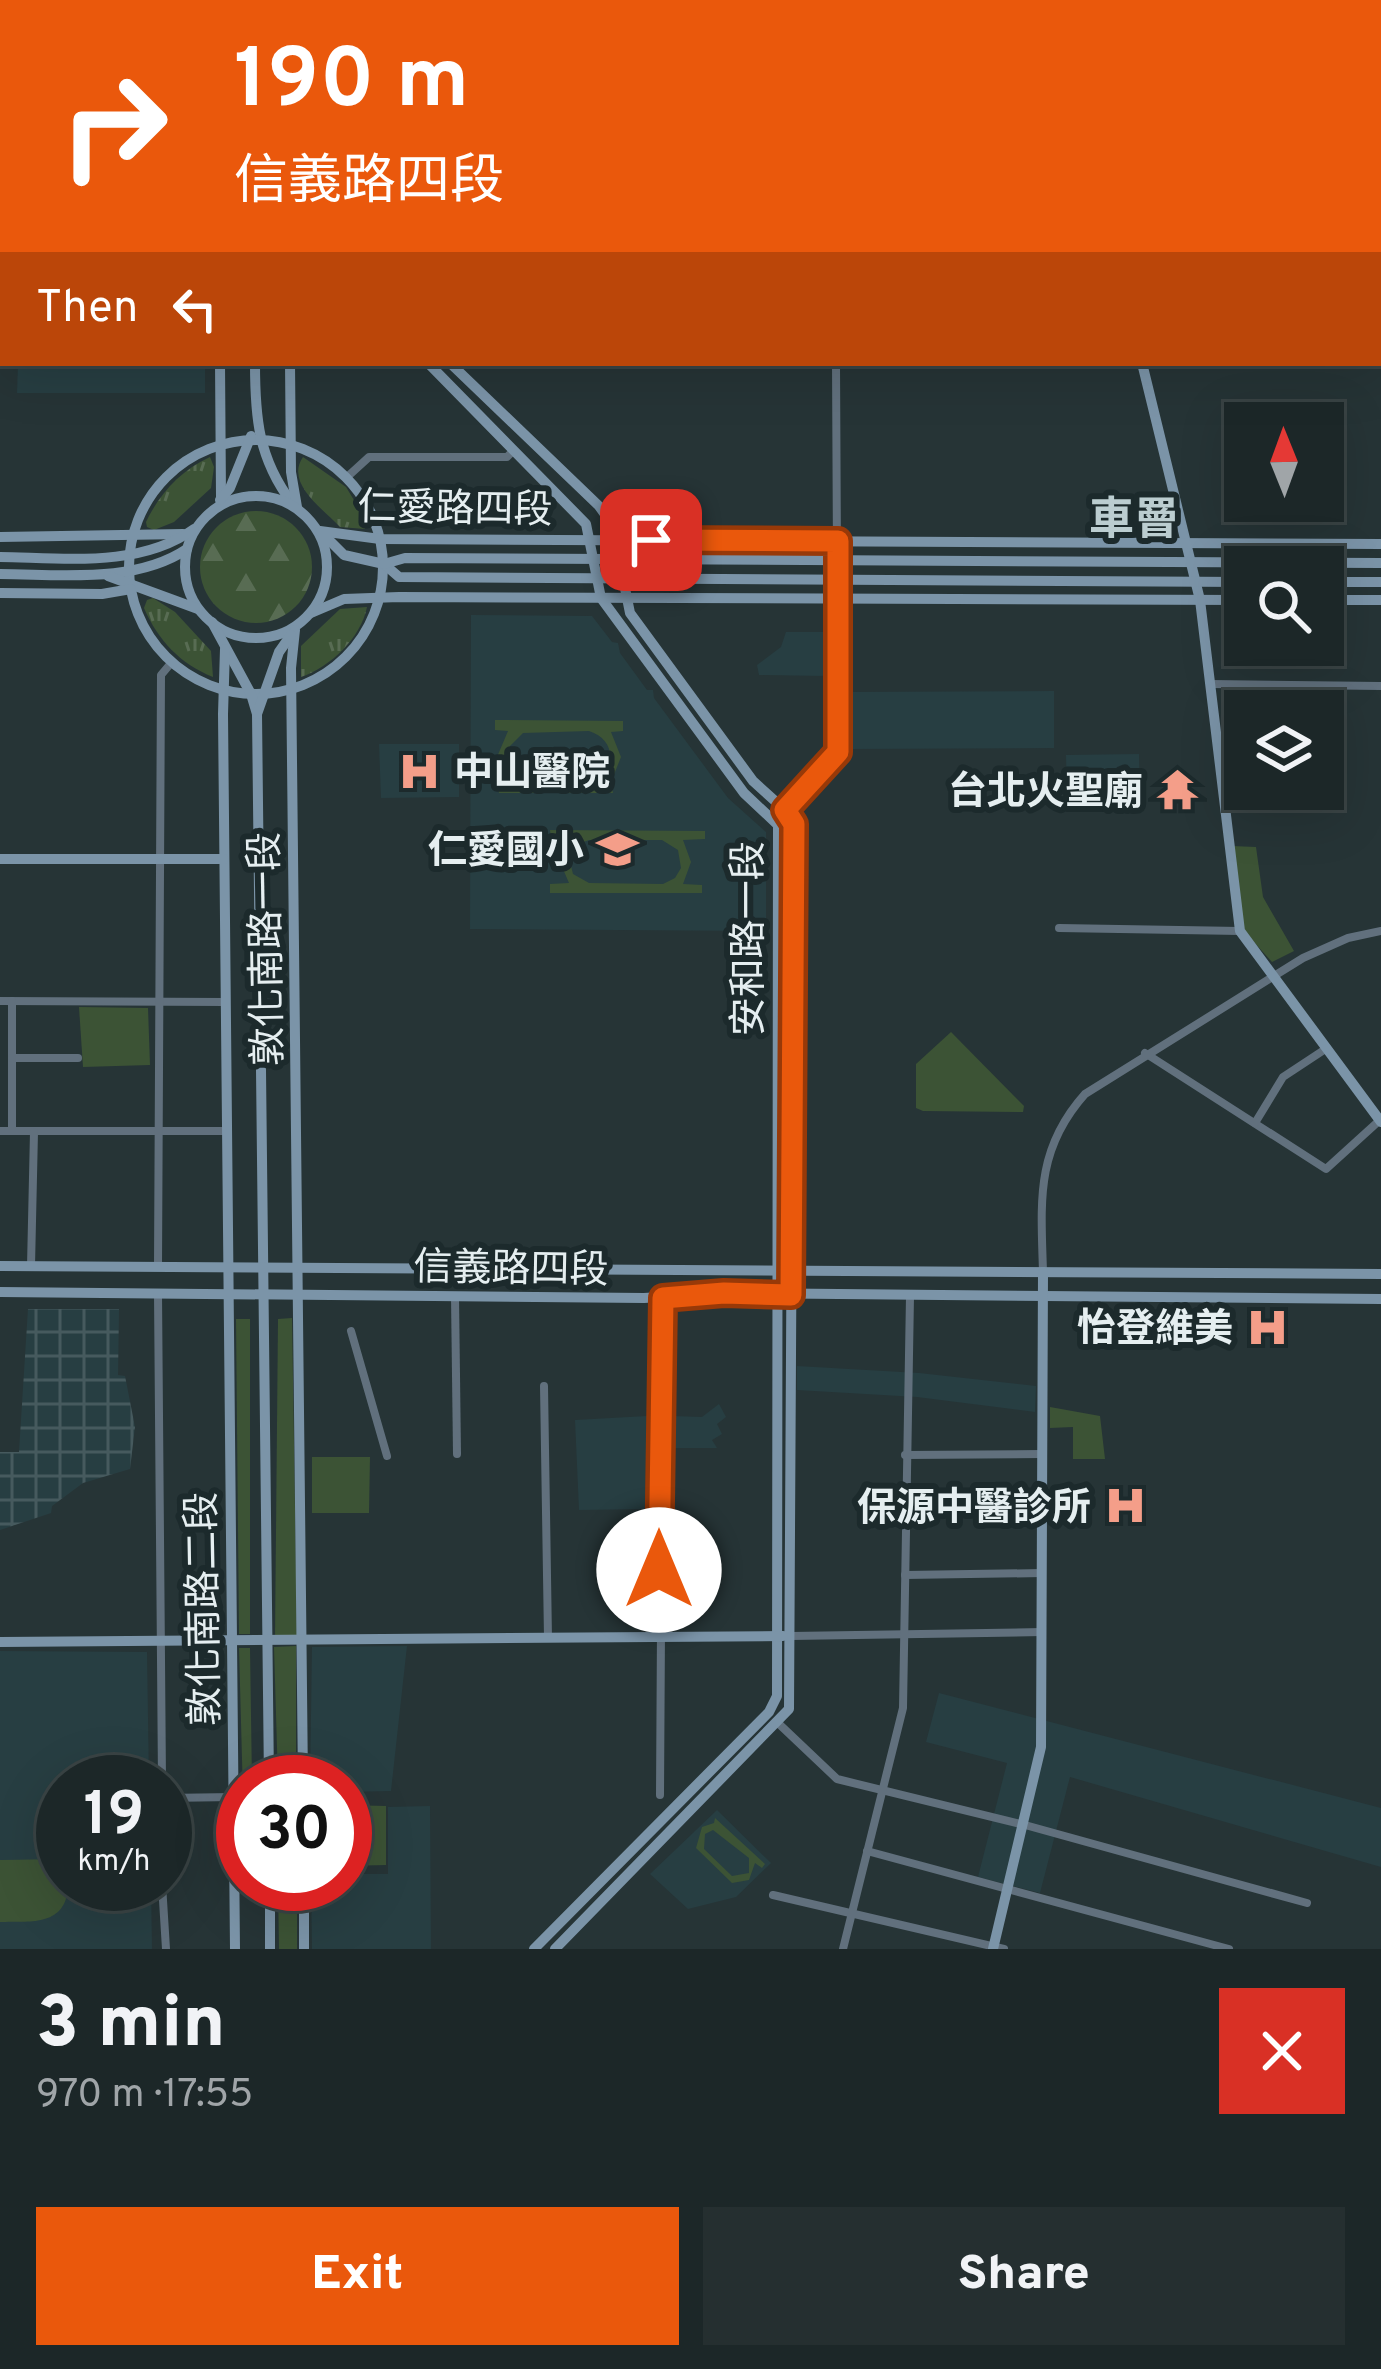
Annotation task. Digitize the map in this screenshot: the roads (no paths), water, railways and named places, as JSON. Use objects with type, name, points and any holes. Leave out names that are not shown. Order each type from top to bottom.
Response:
[{"type":"main road","points":[[220,366],[221,497]]},
{"type":"main road","points":[[0,557],[105,558],[167,546],[187,534],[230,488],[255,441],[255,366]]},
{"type":"main road","points":[[290,366],[291,472],[298,510]]},
{"type":"main road","name":"安和路一段","points":[[431,366],[586,524],[601,598],[744,794],[778,825],[785,1283]]},
{"type":"main road","name":"安和路一段","points":[[453,366],[599,506],[612,524],[625,598],[640,629],[753,782],[794,824],[785,1283]]},
{"type":"main road","points":[[1143,366],[1201,600],[1240,931],[1380,1120]]},
{"type":"main road","points":[[255,441],[280,487],[318,530],[327,568],[324,588],[302,622]]},
{"type":"main road","points":[[255,441],[291,445],[319,457],[346,478],[368,506],[383,564],[372,621],[348,655],[322,675],[292,688],[250,694],[195,678],[172,662],[146,631],[129,569],[133,537],[163,481],[195,456],[220,446],[255,441]]},
{"type":"main road","points":[[211,512],[226,502],[263,496],[298,510]]},
{"type":"main road","points":[[198,525],[187,549],[186,580],[199,609],[212,622],[249,638],[272,636],[344,598],[1224,600]]},
{"type":"main road","name":"仁愛路四段","points":[[318,530],[380,539],[1381,544]]},
{"type":"main road","name":"仁愛路四段","points":[[318,530],[344,555],[383,564],[400,577],[1224,582]]},
{"type":"main road","points":[[0,537],[187,534]]},
{"type":"main road","points":[[0,574],[105,575],[166,560],[187,549]]},
{"type":"main road","name":"仁愛路四段","points":[[383,564],[404,558],[1381,563]]},
{"type":"main road","points":[[105,575],[199,609]]},
{"type":"main road","points":[[1344,582],[1381,582]]},
{"type":"main road","points":[[0,593],[102,594],[130,586]]},
{"type":"main road","points":[[1344,600],[1381,600]]},
{"type":"main road","name":"敦化南路一段","points":[[212,622],[257,714],[262,1294]]},
{"type":"main road","name":"敦化南路一段","points":[[298,1268],[292,688],[302,622]]},
{"type":"main road","name":"敦化南路一段","points":[[257,714],[279,652],[302,622]]},
{"type":"main road","name":"敦化南路一段","points":[[225,649],[229,1268]]},
{"type":"main road","points":[[0,859],[224,860]]},
{"type":"main road","name":"信義路四段","points":[[0,1266],[298,1268],[785,1283],[910,1296],[1381,1299]]},
{"type":"main road","name":"敦化南路二段","points":[[229,1268],[233,1755]]},
{"type":"main road","points":[[298,1268],[303,1755]]},
{"type":"main road","points":[[997,1948],[1040,1747],[1042,1272]]},
{"type":"main road","name":"信義路四段","points":[[0,1292],[663,1298],[785,1283],[1042,1272],[1381,1274]]},
{"type":"main road","points":[[555,1949],[567,1944],[787,1713],[785,1283]]},
{"type":"main road","name":"敦化南路二段","points":[[262,1294],[269,1755]]},
{"type":"main road","points":[[0,1642],[784,1636]]},
{"type":"main road","points":[[534,1949],[769,1712],[777,1696],[784,1636]]},
{"type":"main road","name":"敦化南路二段","points":[[235,1911],[235,1949]]},
{"type":"main road","points":[[270,1911],[270,1949]]},
{"type":"main road","points":[[304,1911],[304,1949]]},
{"type":"main road","points":[[560,1924],[567,1944]]},
{"type":"street","points":[[774,819],[838,752],[836,366]]},
{"type":"street","points":[[346,478],[369,457],[507,457],[514,450]]},
{"type":"street","points":[[158,1267],[160,675],[172,662]]},
{"type":"street","points":[[1210,684],[1381,686]]},
{"type":"street","points":[[1059,928],[1240,931]]},
{"type":"street","points":[[1042,1272],[1042,1179],[1055,1134],[1090,1089],[1326,946],[1381,931]]},
{"type":"street","points":[[0,1001],[226,1002]]},
{"type":"street","points":[[12,1001],[12,1132]]},
{"type":"street","points":[[1255,1123],[1283,1077],[1329,1047]]},
{"type":"street","points":[[1145,1053],[1326,1169],[1380,1120]]},
{"type":"street","points":[[12,1058],[77,1058]]},
{"type":"street","points":[[0,1131],[227,1131]]},
{"type":"street","points":[[31,1266],[34,1132]]},
{"type":"street","points":[[158,1293],[162,1755]]},
{"type":"street","points":[[455,1296],[458,1454]]},
{"type":"street","points":[[843,1949],[903,1708],[910,1296]]},
{"type":"street","points":[[660,1795],[663,1298]]},
{"type":"street","points":[[351,1331],[387,1456]]},
{"type":"street","points":[[544,1387],[548,1638]]},
{"type":"street","points":[[905,1455],[1043,1454]]},
{"type":"street","points":[[905,1575],[1043,1573]]},
{"type":"street","points":[[784,1636],[1042,1632]]},
{"type":"street","points":[[778,1723],[837,1779],[1024,1825],[1307,1904]]},
{"type":"street","points":[[867,1851],[1229,1949]]},
{"type":"street","points":[[773,1895],[997,1948]]},
{"type":"street","points":[[164,1911],[166,1949]]},
{"type":"place","name":"中山醫院","points":[[420,771]]},
{"type":"place","name":"台北火聖廟","points":[[1177,790]]},
{"type":"place","name":"仁愛國小","points":[[618,849]]},
{"type":"place","name":"怡登維美","points":[[1267,1327]]},
{"type":"place","name":"保源中醫診所","points":[[1125,1506]]},
{"type":"district","name":"車罾","points":[[1134,518]]}]
